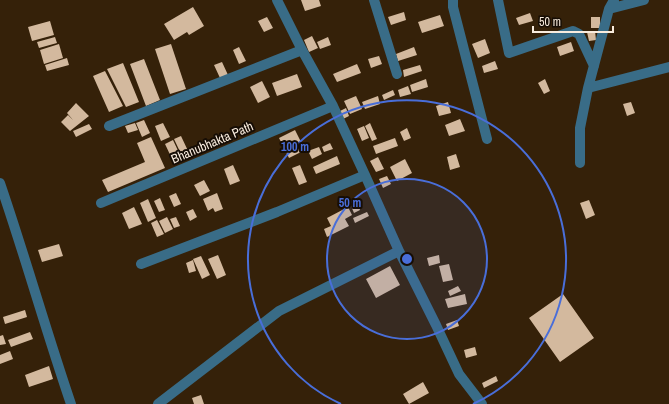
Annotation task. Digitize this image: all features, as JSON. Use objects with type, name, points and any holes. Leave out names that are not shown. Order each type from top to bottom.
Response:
[{"type":"street","points":[[277,0],[302,50],[333,106],[366,175],[399,251],[459,374],[482,404]]},
{"type":"street","points":[[374,0],[397,74]]},
{"type":"street","points":[[453,0],[452,7],[487,139]]},
{"type":"street","points":[[498,0],[510,53],[574,31],[579,34],[594,66]]},
{"type":"street","points":[[580,163],[580,128],[588,88],[612,5],[644,0]]},
{"type":"street","points":[[110,126],[302,50]]},
{"type":"street","points":[[588,88],[669,67]]},
{"type":"street","name":"Bhanubhakta Path","points":[[102,203],[333,106]]},
{"type":"street","points":[[141,264],[277,212],[366,175]]},
{"type":"street","points":[[0,183],[71,404]]},
{"type":"street","points":[[158,404],[279,311],[399,251]]},
{"type":"building","points":[[301,0],[319,0],[321,6],[305,11]]},
{"type":"building","points":[[193,7],[204,26],[189,35],[187,32],[174,40],[164,24]]},
{"type":"building","points":[[404,12],[406,20],[391,25],[388,17]]},
{"type":"building","points":[[530,13],[533,21],[519,25],[516,18]]},
{"type":"building","points":[[440,15],[444,26],[422,33],[418,22]]},
{"type":"building","points":[[267,17],[273,28],[264,32],[258,21]]},
{"type":"building","points":[[591,17],[600,17],[600,28],[591,28]]},
{"type":"building","points":[[50,21],[54,35],[32,41],[28,27]]},
{"type":"building","points":[[595,31],[596,40],[589,41],[587,32]]},
{"type":"building","points":[[312,36],[318,48],[309,52],[304,40]]},
{"type":"building","points":[[55,37],[57,43],[39,48],[37,42]]},
{"type":"building","points":[[328,37],[331,45],[320,49],[317,42]]},
{"type":"building","points":[[485,39],[490,53],[478,58],[472,44]]},
{"type":"building","points":[[571,42],[574,51],[560,56],[557,47]]},
{"type":"building","points":[[59,44],[63,58],[44,64],[40,50]]},
{"type":"building","points":[[171,44],[186,89],[170,94],[155,49]]},
{"type":"building","points":[[239,47],[246,61],[239,64],[233,50]]},
{"type":"building","points":[[414,47],[417,55],[398,61],[396,54]]},
{"type":"building","points":[[379,56],[382,64],[371,68],[368,59]]},
{"type":"building","points":[[67,58],[69,65],[47,71],[45,65]]},
{"type":"building","points":[[144,59],[160,100],[146,106],[130,64]]},
{"type":"building","points":[[495,61],[498,69],[484,73],[482,66]]},
{"type":"building","points":[[222,62],[228,75],[220,78],[214,65]]},
{"type":"building","points":[[123,63],[139,102],[126,107],[107,69]]},
{"type":"building","points":[[357,64],[361,73],[337,82],[333,74]]},
{"type":"building","points":[[420,65],[422,71],[404,77],[403,70]]},
{"type":"building","points":[[105,71],[123,106],[109,112],[93,76]]},
{"type":"building","points":[[297,74],[302,87],[277,96],[272,83]]},
{"type":"building","points":[[426,79],[428,87],[412,92],[410,85]]},
{"type":"building","points":[[545,79],[550,91],[544,94],[538,83]]},
{"type":"building","points":[[262,81],[270,97],[258,103],[250,87]]},
{"type":"building","points":[[408,86],[411,94],[400,97],[398,90]]},
{"type":"building","points":[[393,90],[395,95],[384,100],[382,95]]},
{"type":"building","points":[[356,96],[362,109],[350,114],[344,101]]},
{"type":"building","points":[[378,96],[380,104],[365,109],[362,102]]},
{"type":"building","points":[[448,102],[451,113],[439,116],[436,106]]},
{"type":"building","points":[[631,102],[635,113],[627,116],[623,104]]},
{"type":"building","points":[[76,103],[89,116],[70,131],[61,122],[68,115],[73,120],[67,113]]},
{"type":"building","points":[[346,108],[349,116],[343,119],[340,111]]},
{"type":"building","points":[[460,119],[465,131],[449,136],[445,125]]},
{"type":"building","points":[[144,120],[150,133],[142,137],[136,123]]},
{"type":"building","points":[[135,123],[138,130],[128,133],[125,126]]},
{"type":"building","points":[[163,123],[170,137],[161,141],[155,126]]},
{"type":"building","points":[[370,123],[377,139],[372,141],[365,126]]},
{"type":"building","points":[[89,124],[92,129],[76,137],[73,131]]},
{"type":"building","points":[[364,126],[369,138],[362,141],[357,129]]},
{"type":"building","points":[[407,128],[411,138],[404,141],[400,132]]},
{"type":"building","points":[[295,130],[305,150],[289,158],[279,138]]},
{"type":"building","points":[[181,136],[189,153],[182,156],[174,139]]},
{"type":"building","points":[[151,137],[165,168],[108,192],[102,180],[145,162],[137,143]]},
{"type":"building","points":[[395,138],[398,146],[376,154],[373,146]]},
{"type":"building","points":[[173,140],[181,157],[173,161],[165,144]]},
{"type":"building","points":[[330,143],[333,149],[324,152],[322,147]]},
{"type":"building","points":[[319,147],[322,154],[312,159],[308,151]]},
{"type":"building","points":[[456,154],[460,167],[450,170],[447,157]]},
{"type":"building","points":[[337,156],[340,164],[316,174],[313,167]]},
{"type":"building","points":[[378,157],[384,169],[376,172],[370,161]]},
{"type":"building","points":[[405,159],[412,173],[397,181],[390,167]]},
{"type":"building","points":[[233,165],[240,181],[230,185],[224,169]]},
{"type":"building","points":[[300,165],[307,182],[299,185],[292,168]]},
{"type":"building","points":[[387,176],[391,184],[383,188],[379,179]]},
{"type":"building","points":[[204,180],[210,191],[200,196],[194,185]]},
{"type":"building","points":[[176,193],[181,204],[174,207],[169,196]]},
{"type":"building","points":[[217,193],[223,209],[215,212],[213,208],[208,211],[203,199]]},
{"type":"building","points":[[160,198],[165,210],[159,212],[154,201]]},
{"type":"building","points":[[148,199],[156,218],[148,222],[140,203]]},
{"type":"building","points":[[589,200],[595,215],[586,219],[580,203]]},
{"type":"building","points":[[358,204],[360,210],[354,213],[351,206]]},
{"type":"building","points":[[134,207],[142,224],[129,229],[122,213]]},
{"type":"building","points":[[348,207],[352,215],[345,219],[349,226],[327,237],[324,229],[331,226],[327,218]]},
{"type":"building","points":[[193,209],[197,217],[190,221],[186,212]]},
{"type":"building","points":[[367,212],[369,216],[355,223],[353,218]]},
{"type":"building","points":[[167,217],[173,229],[165,233],[159,221]]},
{"type":"building","points":[[176,217],[180,226],[174,228],[170,219]]},
{"type":"building","points":[[157,220],[164,234],[157,237],[151,223]]},
{"type":"building","points":[[59,244],[63,256],[42,262],[38,250]]},
{"type":"building","points":[[218,255],[226,275],[217,279],[208,259]]},
{"type":"building","points":[[439,255],[440,263],[429,266],[427,258]]},
{"type":"building","points":[[201,256],[210,275],[202,279],[193,259]]},
{"type":"building","points":[[193,260],[196,271],[189,273],[186,263]]},
{"type":"building","points":[[449,264],[453,280],[443,282],[439,266]]},
{"type":"building","points":[[390,266],[400,285],[376,298],[366,279]]},
{"type":"building","points":[[458,286],[461,291],[450,296],[448,291]]},
{"type":"building","points":[[465,294],[467,304],[448,308],[445,299]]},
{"type":"building","points":[[563,294],[594,338],[560,362],[529,318]]},
{"type":"building","points":[[25,310],[27,317],[5,324],[3,317]]},
{"type":"building","points":[[457,320],[459,326],[448,330],[446,324]]},
{"type":"building","points":[[30,332],[33,339],[11,347],[8,340]]},
{"type":"building","points":[[3,335],[6,344],[0,345],[0,336]]},
{"type":"building","points":[[475,347],[477,355],[466,358],[464,350]]},
{"type":"building","points":[[10,351],[13,359],[0,364],[0,355]]},
{"type":"building","points":[[49,366],[53,379],[29,387],[25,375]]},
{"type":"building","points":[[496,376],[498,381],[484,388],[482,383]]},
{"type":"building","points":[[423,382],[429,393],[409,404],[403,394]]},
{"type":"building","points":[[201,395],[204,404],[194,404],[192,398]]}]
